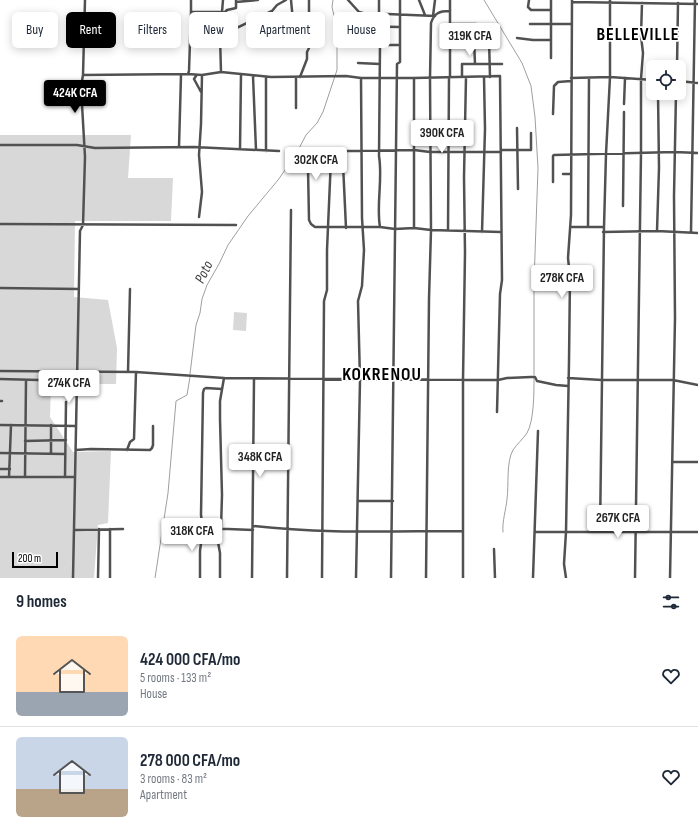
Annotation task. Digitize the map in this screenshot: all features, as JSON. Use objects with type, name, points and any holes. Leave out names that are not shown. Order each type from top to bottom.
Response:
[{"type":"street","points":[[73,578],[80,231],[83,225],[85,157],[81,86],[84,75],[86,0]]},
{"type":"street","points":[[191,0],[191,12]]},
{"type":"street","points":[[222,12],[223,0]]},
{"type":"street","points":[[224,12],[236,8],[236,1],[258,0]]},
{"type":"street","points":[[238,27],[272,11],[277,5],[286,0]]},
{"type":"street","points":[[291,0],[292,12]]},
{"type":"street","points":[[300,77],[307,59],[307,52],[309,48],[309,0]]},
{"type":"street","points":[[348,0],[359,12]]},
{"type":"street","points":[[379,0],[379,12]]},
{"type":"street","points":[[391,578],[397,64],[400,62],[400,0]]},
{"type":"street","points":[[419,0],[425,15]]},
{"type":"street","points":[[426,578],[431,230],[430,78],[431,23],[434,16],[435,0]]},
{"type":"street","points":[[448,230],[450,0]]},
{"type":"street","points":[[529,0],[528,8],[531,10],[551,10]]},
{"type":"street","points":[[551,0],[551,58]]},
{"type":"street","points":[[691,232],[693,89],[696,83],[697,4],[695,0]]},
{"type":"street","points":[[566,578],[564,564],[566,532],[570,277],[568,258],[571,174],[572,1],[642,3],[651,1],[697,4]]},
{"type":"street","points":[[600,532],[603,232],[610,77],[610,1]]},
{"type":"street","points":[[635,578],[642,153],[642,3]]},
{"type":"street","points":[[677,60],[678,3]]},
{"type":"street","points":[[390,14],[434,16],[440,11],[449,11]]},
{"type":"street","points":[[450,24],[476,24],[476,39],[474,39],[475,64]]},
{"type":"street","points":[[530,24],[572,24]]},
{"type":"street","points":[[390,27],[400,27]]},
{"type":"street","points":[[517,38],[551,40]]},
{"type":"street","points":[[476,39],[489,39],[490,77]]},
{"type":"street","points":[[390,44],[400,45]]},
{"type":"street","points":[[188,74],[190,48]]},
{"type":"street","points":[[220,48],[221,72]]},
{"type":"street","points":[[380,48],[380,170],[378,203],[380,227]]},
{"type":"street","points":[[358,63],[380,64]]},
{"type":"street","points":[[463,578],[463,380],[465,253],[464,77],[462,64],[502,64]]},
{"type":"street","points":[[201,92],[194,79],[194,76],[221,72],[266,77],[346,76],[361,78],[430,78],[500,76],[502,151],[502,280],[500,294],[497,412]]},
{"type":"street","points":[[240,150],[241,74]]},
{"type":"street","points":[[84,75],[200,75]]},
{"type":"street","points":[[180,147],[181,75]]},
{"type":"street","points":[[199,217],[202,192],[200,168],[202,106],[200,75]]},
{"type":"street","points":[[253,76],[256,150]]},
{"type":"street","points":[[266,77],[266,151]]},
{"type":"street","points":[[296,77],[296,108]]},
{"type":"street","points":[[482,232],[484,77]]},
{"type":"street","points":[[553,114],[554,86],[558,82],[610,77],[646,79]]},
{"type":"street","points":[[356,578],[360,380],[358,301],[362,286],[363,228],[361,78]]},
{"type":"street","points":[[414,78],[414,228]]},
{"type":"street","points":[[588,226],[590,78]]},
{"type":"street","points":[[624,104],[625,78]]},
{"type":"street","points":[[686,82],[696,83]]},
{"type":"street","points":[[657,231],[658,100]]},
{"type":"street","points":[[670,578],[674,380],[676,100]]},
{"type":"street","points":[[622,206],[624,112]]},
{"type":"street","points":[[517,128],[518,189]]},
{"type":"street","points":[[346,228],[343,164],[345,151],[414,150],[430,152],[484,152],[531,150],[531,133]]},
{"type":"street","points":[[0,145],[77,145],[95,148],[180,147],[279,151]]},
{"type":"street","points":[[553,182],[554,155],[658,152],[698,153]]},
{"type":"street","points":[[322,578],[324,301],[327,290],[327,250],[331,158]]},
{"type":"street","points":[[308,168],[310,222],[315,227],[380,227],[395,229],[414,228],[431,230],[501,232]]},
{"type":"street","points":[[563,174],[571,174]]},
{"type":"street","points":[[287,578],[290,210]]},
{"type":"street","points":[[0,224],[236,225]]},
{"type":"street","points":[[570,227],[604,227]]},
{"type":"street","points":[[603,232],[674,231],[698,233]]},
{"type":"street","points":[[0,288],[79,289]]},
{"type":"street","points":[[128,372],[130,288]]},
{"type":"street","points":[[0,370],[136,372],[224,378],[360,380],[498,380],[531,377],[542,383],[568,386]]},
{"type":"street","points":[[128,450],[130,442],[134,439],[136,372]]},
{"type":"street","points":[[220,578],[220,553],[218,542],[221,528],[222,495],[220,418],[224,378]]},
{"type":"street","points":[[252,578],[254,378]]},
{"type":"street","points":[[568,378],[602,380],[674,380],[698,384]]},
{"type":"street","points":[[0,379],[77,381]]},
{"type":"street","points":[[25,477],[26,380]]},
{"type":"street","points":[[200,578],[200,551],[203,528],[201,515],[203,390],[206,388],[222,389]]},
{"type":"street","points":[[65,477],[66,402]]},
{"type":"street","points":[[0,425],[76,426]]},
{"type":"street","points":[[9,477],[11,425]]},
{"type":"street","points":[[51,425],[51,453]]},
{"type":"street","points":[[76,450],[150,450],[152,448],[153,426]]},
{"type":"street","points":[[533,578],[536,532],[538,431]]},
{"type":"street","points":[[25,441],[66,440]]},
{"type":"street","points":[[0,453],[65,454]]},
{"type":"street","points":[[672,462],[698,462]]},
{"type":"street","points":[[0,469],[10,469]]},
{"type":"street","points":[[0,477],[75,477]]},
{"type":"street","points":[[358,501],[392,502]]},
{"type":"street","points":[[253,526],[288,530],[357,532],[463,531]]},
{"type":"street","points":[[203,528],[253,530]]},
{"type":"street","points":[[98,529],[98,578]]},
{"type":"street","points":[[110,529],[110,578]]},
{"type":"street","points":[[74,530],[123,529]]},
{"type":"street","points":[[536,532],[698,532]]},
{"type":"street","points":[[494,549],[495,578]]},
{"type":"shaded area","points":[[0,135],[131,135],[128,178],[173,178],[171,221],[75,221],[74,297],[108,300],[117,348],[116,384],[51,384],[50,417],[73,452],[111,451],[108,523],[98,525],[94,578],[0,578]]},
{"type":"shaded area","points":[[234,312],[247,313],[246,331],[233,330]]},
{"type":"waterway","name":"Poto","points":[[190,374],[196,325],[207,285],[228,245],[248,216],[278,180],[295,156],[306,135],[317,123],[323,112],[337,70],[337,29],[332,7],[333,0]]},
{"type":"waterway","points":[[484,0],[522,63],[531,86],[535,117],[538,168],[534,283],[534,375]]},
{"type":"waterway","name":"Poto","points":[[155,578],[168,493],[176,401],[187,395],[190,377]]},
{"type":"waterway","points":[[503,532],[508,493],[509,461],[513,450],[527,433],[529,428],[533,407],[534,378]]},
{"type":"district","name":"BELLEVILLE","points":[[638,34]]},
{"type":"district","name":"KOKRENOU","points":[[382,374]]}]
